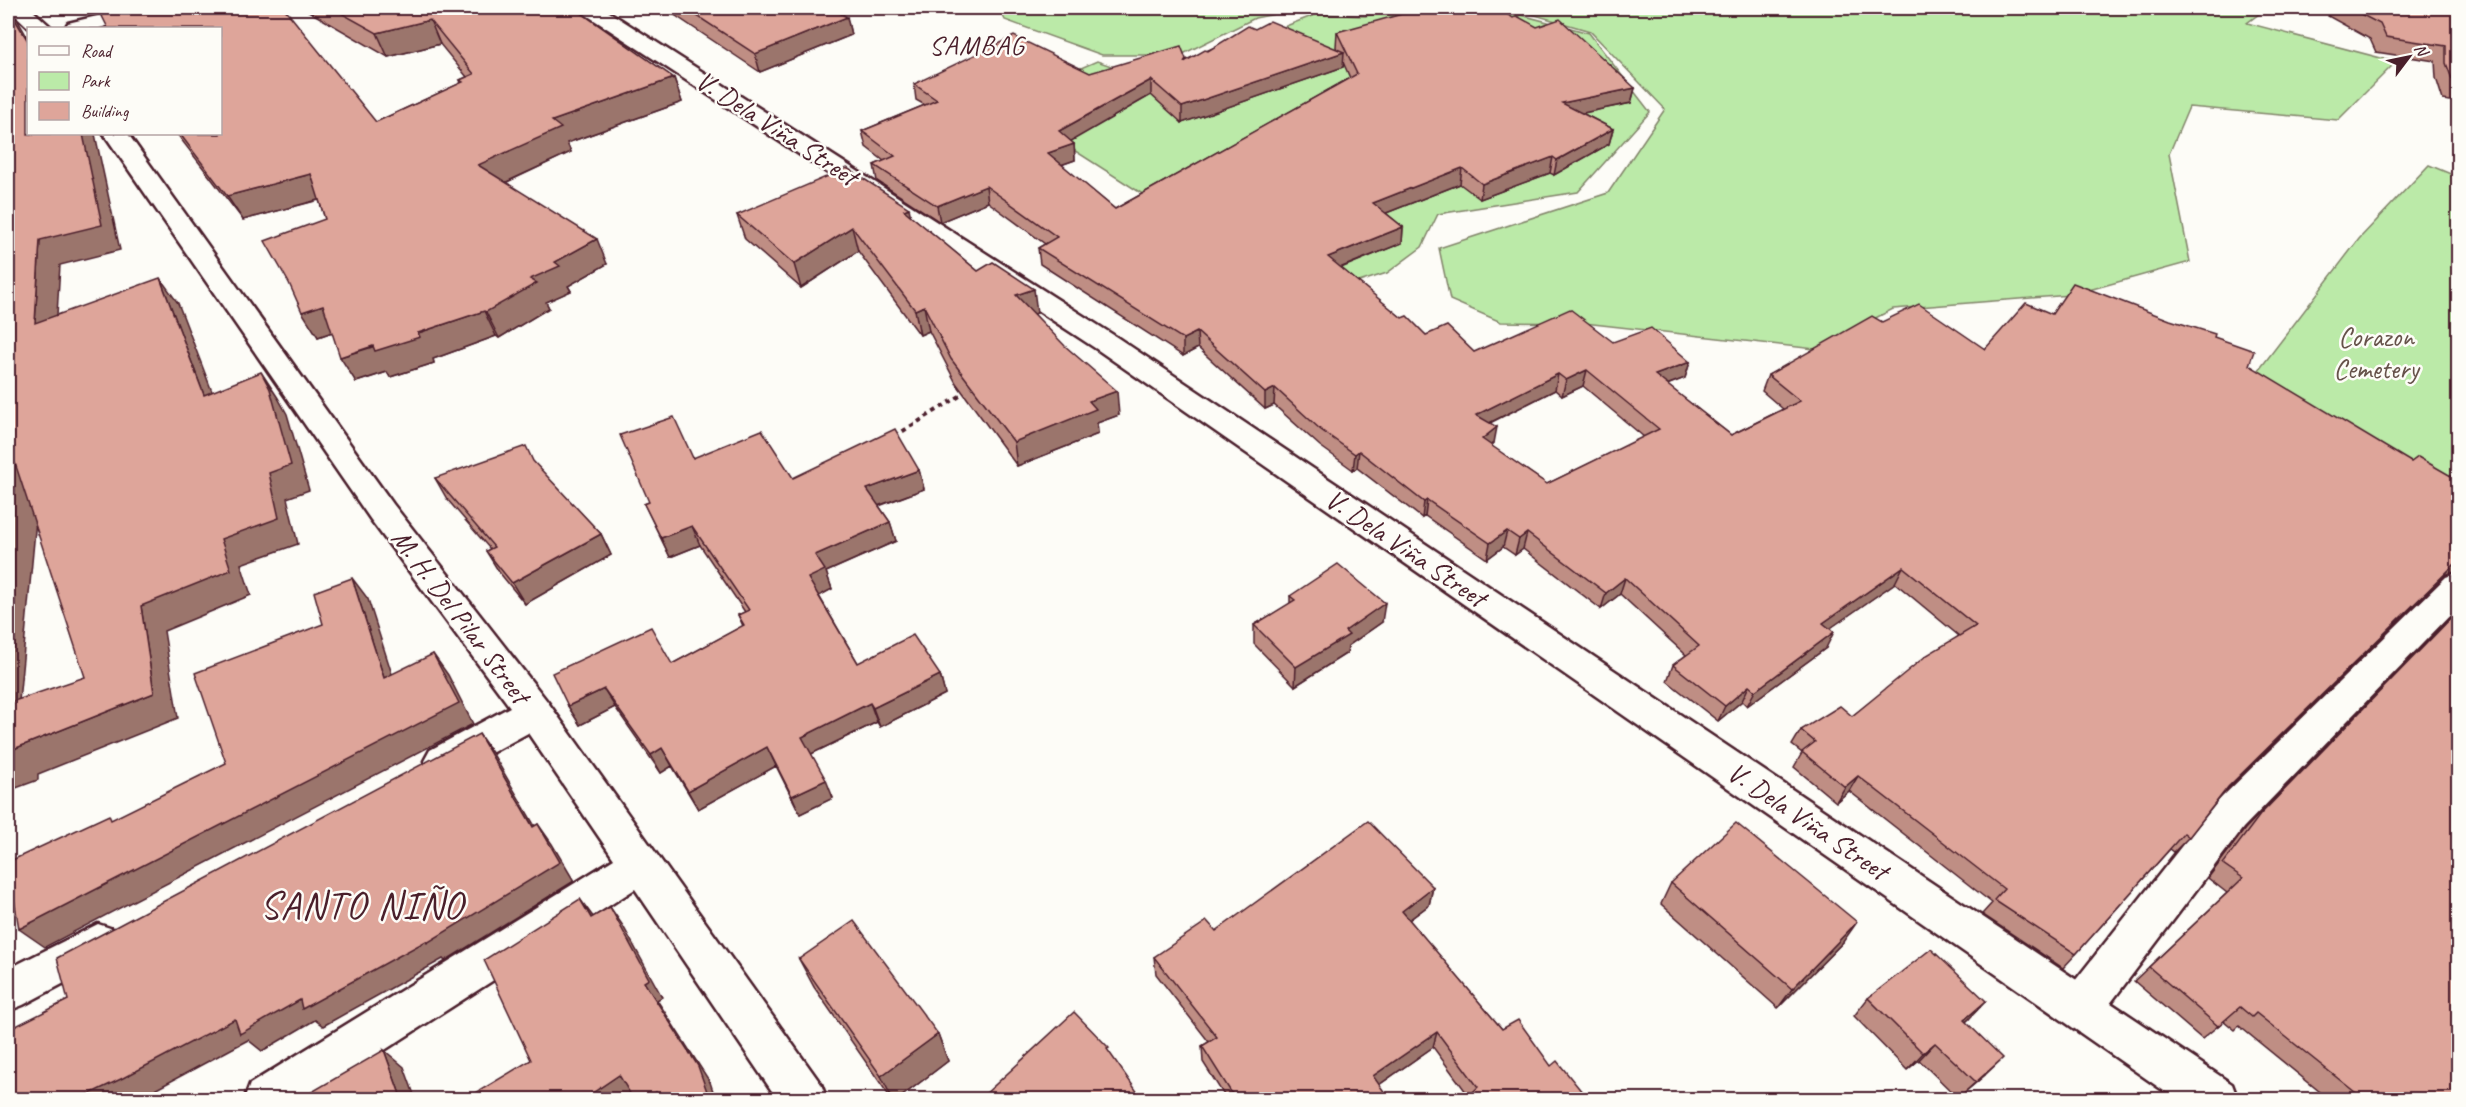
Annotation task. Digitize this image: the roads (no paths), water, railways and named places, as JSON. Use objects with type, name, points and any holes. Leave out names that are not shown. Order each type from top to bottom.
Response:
[{"type":"street","points":[[18,8],[40,27]]},
{"type":"street","points":[[80,27],[154,8]]},
{"type":"street","name":"V. Dela Viña Street","points":[[589,8],[1108,344],[1530,633],[2082,1006],[2216,1100]]},
{"type":"street","name":"M. H. Del Pilar Street","points":[[117,135],[382,512],[534,712],[805,1100]]},
{"type":"street","points":[[2082,1006],[2229,816],[2458,586]]},
{"type":"street","points":[[408,779],[534,712]]},
{"type":"street","points":[[266,1100],[640,864]]},
{"type":"street","points":[[8,991],[134,924]]},
{"type":"district","name":"SAMBAG","points":[[977,45]]},
{"type":"district","name":"SANTO NIÑO","points":[[362,905]]},
{"type":"park label","name":"Corazon Cemetery","points":[[2376,352]]}]
